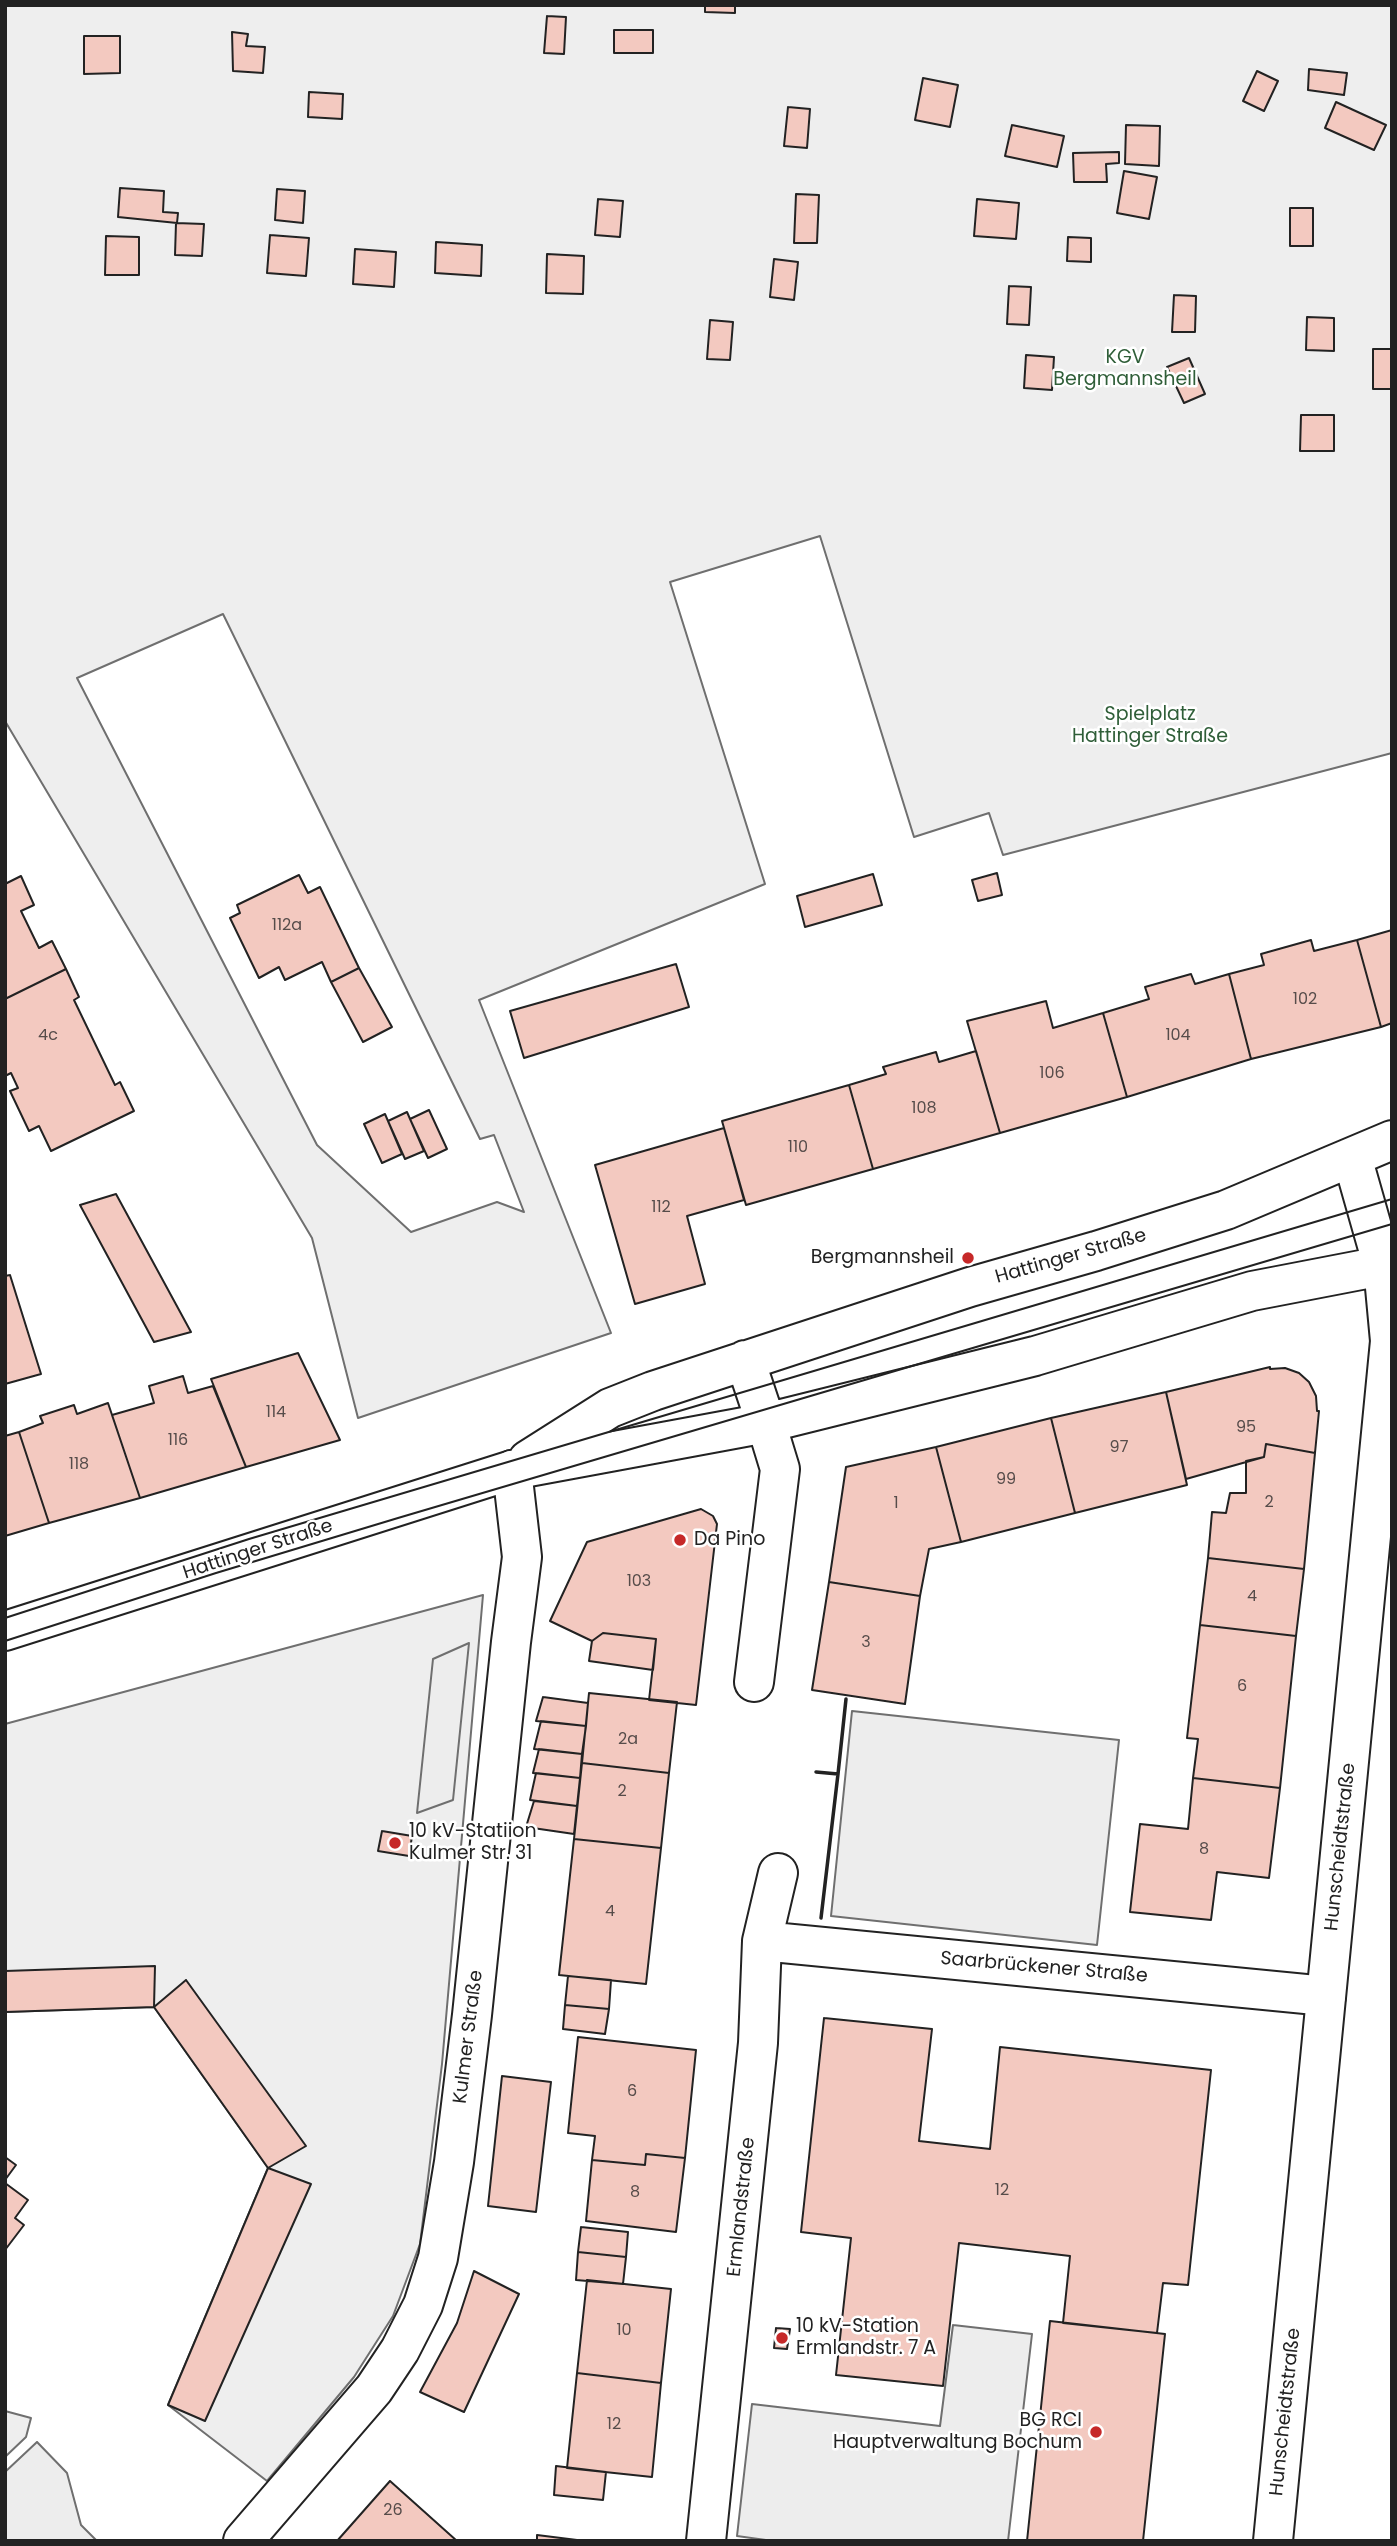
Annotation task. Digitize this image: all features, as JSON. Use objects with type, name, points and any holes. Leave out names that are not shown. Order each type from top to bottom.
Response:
[{"type":"street","name":"Hattinger Straße","points":[[512,1470],[610,1408],[653,1391],[970,1287],[1226,1210],[1392,1140]]},
{"type":"street","name":"Hunscheidtstraße","points":[[1273,2541],[1390,1341],[1387,1265],[1352,1157]]},
{"type":"street","name":"Hattinger Straße","points":[[5,1631],[512,1470],[766,1423],[1035,1356],[1252,1291],[1387,1265]]},
{"type":"street","points":[[745,1360],[780,1469],[754,1682]]},
{"type":"street","name":"Kulmer Straße","points":[[243,2541],[374,2389],[400,2350],[423,2305],[438,2258],[454,2162],[471,2026],[522,1557],[512,1470]]},
{"type":"street","name":"Ermlandstraße","points":[[706,2541],[758,2043],[762,1941],[778,1873]]},
{"type":"street","name":"Saarbrückener Straße","points":[[762,1941],[1326,1996]]},
{"type":"green space","name":"KGV Bergmannsheil","points":[[5,5],[1392,5],[1392,753],[1003,855],[989,813],[914,837],[820,536],[670,582],[765,884],[479,1000],[611,1333],[358,1418],[312,1238],[5,721]],"holes":[[[223,614],[480,1139],[494,1135],[524,1212],[497,1202],[411,1232],[317,1145],[77,678]]]},
{"type":"green space","points":[[483,1595],[442,2064],[420,2244],[393,2316],[354,2377],[267,2481],[168,2405],[268,2168],[154,2007],[5,2012],[5,1724]]},
{"type":"green space","points":[[5,2411],[31,2418],[26,2437],[5,2457]]},
{"type":"shaded area","points":[[469,1643],[453,1800],[417,1813],[433,1659]]},
{"type":"shaded area","points":[[852,1711],[1119,1740],[1097,1945],[831,1916]]},
{"type":"shaded area","points":[[953,2325],[1032,2334],[1008,2541],[773,2541],[737,2536],[752,2404],[940,2426]]},
{"type":"shaded area","points":[[37,2442],[67,2473],[81,2525],[97,2541],[5,2541],[5,2472]]},
{"type":"building","points":[[705,5],[735,5],[735,13],[705,12]]},
{"type":"building","points":[[547,16],[566,17],[564,54],[544,53]]},
{"type":"building","points":[[614,30],[653,30],[653,53],[614,53]]},
{"type":"building","points":[[232,32],[248,34],[246,46],[265,47],[263,73],[233,71]]},
{"type":"building","points":[[84,36],[120,36],[120,73],[84,74]]},
{"type":"building","points":[[1309,69],[1347,73],[1344,95],[1308,90]]},
{"type":"building","points":[[1257,71],[1278,81],[1264,111],[1243,101]]},
{"type":"building","points":[[923,78],[958,85],[950,127],[915,120]]},
{"type":"building","points":[[309,92],[343,94],[342,119],[308,117]]},
{"type":"building","points":[[1336,102],[1386,125],[1374,150],[1325,128]]},
{"type":"building","points":[[788,107],[810,109],[807,148],[784,146]]},
{"type":"building","points":[[1012,125],[1064,136],[1057,167],[1005,156]]},
{"type":"building","points":[[1126,125],[1160,126],[1159,166],[1125,164]]},
{"type":"building","points":[[1119,152],[1119,163],[1106,164],[1107,182],[1074,182],[1073,153]]},
{"type":"building","points":[[1124,171],[1157,177],[1149,219],[1117,213]]},
{"type":"building","points":[[120,188],[164,191],[163,212],[178,213],[177,223],[118,217]]},
{"type":"building","points":[[277,189],[305,191],[303,223],[275,220]]},
{"type":"building","points":[[796,194],[819,195],[817,243],[794,243]]},
{"type":"building","points":[[598,199],[623,201],[620,237],[595,235]]},
{"type":"building","points":[[977,199],[1019,203],[1016,239],[974,236]]},
{"type":"building","points":[[1290,208],[1313,208],[1313,246],[1290,246]]},
{"type":"building","points":[[176,223],[204,224],[202,256],[175,255]]},
{"type":"building","points":[[270,235],[309,238],[306,276],[267,273]]},
{"type":"building","points":[[106,236],[139,237],[139,275],[105,275]]},
{"type":"building","points":[[1068,237],[1091,238],[1091,262],[1067,261]]},
{"type":"building","points":[[436,242],[482,245],[481,276],[435,273]]},
{"type":"building","points":[[355,249],[396,252],[394,287],[353,284]]},
{"type":"building","points":[[547,254],[584,256],[583,294],[546,293]]},
{"type":"building","points":[[774,259],[798,262],[794,300],[770,297]]},
{"type":"building","points":[[1009,286],[1031,287],[1029,325],[1007,324]]},
{"type":"building","points":[[1174,295],[1196,296],[1195,332],[1172,332]]},
{"type":"building","points":[[1307,317],[1334,318],[1334,351],[1306,350]]},
{"type":"building","points":[[710,320],[733,322],[730,360],[707,359]]},
{"type":"building","points":[[1373,349],[1392,349],[1392,389],[1373,389]]},
{"type":"building","points":[[1026,355],[1054,357],[1052,390],[1024,388]]},
{"type":"building","points":[[1189,358],[1205,394],[1184,403],[1167,367]]},
{"type":"building","points":[[1301,415],[1334,415],[1334,451],[1300,451]]},
{"type":"building","points":[[997,873],[1002,895],[978,901],[972,880]]},
{"type":"building","points":[[873,874],[882,905],[805,927],[797,896]]},
{"type":"building","points":[[299,875],[308,893],[320,887],[359,968],[331,982],[322,962],[285,980],[279,967],[259,978],[230,918],[240,913],[237,905]]},
{"type":"building","points":[[21,876],[34,905],[21,911],[39,948],[52,941],[66,969],[5,999],[5,884]]},
{"type":"building","points":[[1392,930],[1392,1023],[1381,1027],[1357,940]]},
{"type":"building","points":[[1311,940],[1314,951],[1357,940],[1381,1027],[1251,1059],[1229,974],[1264,965],[1261,954]]},
{"type":"building","points":[[676,964],[689,1007],[524,1058],[510,1011]]},
{"type":"building","points":[[359,968],[392,1027],[363,1042],[331,982]]},
{"type":"building","points":[[66,969],[79,997],[74,1000],[115,1085],[120,1082],[134,1111],[51,1151],[39,1126],[29,1131],[10,1091],[18,1088],[11,1073],[5,1076],[5,999]]},
{"type":"building","points":[[1191,974],[1195,984],[1229,974],[1251,1059],[1127,1097],[1103,1013],[1149,999],[1145,987]]},
{"type":"building","points":[[1046,1001],[1053,1028],[1103,1013],[1127,1097],[1000,1133],[967,1021]]},
{"type":"building","points":[[976,1051],[1000,1133],[873,1169],[849,1085],[886,1074],[883,1067],[936,1052],[939,1062]]},
{"type":"building","points":[[849,1085],[873,1169],[746,1205],[722,1121]]},
{"type":"building","points":[[429,1110],[447,1149],[428,1158],[410,1119]]},
{"type":"building","points":[[407,1112],[424,1151],[405,1159],[388,1121]]},
{"type":"building","points":[[385,1114],[402,1154],[382,1163],[364,1124]]},
{"type":"building","points":[[724,1128],[744,1200],[687,1216],[705,1284],[635,1304],[595,1165]]},
{"type":"building","points":[[116,1194],[191,1332],[154,1342],[80,1205]]},
{"type":"building","points":[[10,1275],[41,1374],[5,1384],[5,1276]]},
{"type":"building","points":[[298,1353],[340,1440],[246,1467],[211,1379]]},
{"type":"building","points":[[1270,1367],[1299,1373],[1309,1382],[1319,1411],[1315,1453],[1266,1444],[1264,1457],[1186,1479],[1166,1392]]},
{"type":"building","points":[[183,1376],[188,1393],[213,1386],[246,1467],[140,1498],[112,1415],[154,1403],[149,1386]]},
{"type":"building","points":[[1166,1392],[1187,1485],[1075,1513],[1051,1418]]},
{"type":"building","points":[[108,1403],[140,1498],[49,1523],[19,1432],[43,1423],[40,1416],[74,1405],[77,1414]]},
{"type":"building","points":[[1051,1418],[1075,1513],[961,1542],[936,1447]]},
{"type":"building","points":[[19,1432],[49,1523],[5,1536],[5,1436]]},
{"type":"building","points":[[1266,1444],[1315,1453],[1304,1569],[1208,1558],[1212,1512],[1226,1513],[1230,1493],[1246,1493],[1246,1461],[1264,1457]]},
{"type":"building","points":[[936,1447],[961,1542],[929,1549],[920,1596],[829,1582],[846,1467]]},
{"type":"building","points":[[701,1509],[713,1516],[717,1524],[696,1705],[649,1700],[656,1639],[603,1633],[592,1641],[550,1621],[587,1542]]},
{"type":"building","points":[[1208,1558],[1304,1569],[1296,1636],[1200,1625]]},
{"type":"building","points":[[829,1582],[920,1596],[905,1704],[812,1690]]},
{"type":"building","points":[[1200,1625],[1296,1636],[1280,1788],[1193,1778],[1198,1739],[1187,1738]]},
{"type":"building","points":[[603,1633],[656,1639],[653,1670],[589,1661],[592,1641]]},
{"type":"building","points":[[589,1693],[677,1702],[669,1773],[582,1763]]},
{"type":"building","points":[[543,1697],[588,1703],[586,1726],[536,1721]]},
{"type":"building","points":[[541,1721],[586,1726],[582,1754],[534,1749]]},
{"type":"building","points":[[539,1749],[582,1754],[580,1778],[533,1773]]},
{"type":"building","points":[[582,1763],[669,1773],[661,1848],[574,1839]]},
{"type":"building","points":[[536,1773],[580,1778],[577,1806],[530,1800]]},
{"type":"building","points":[[1193,1778],[1280,1788],[1269,1878],[1217,1872],[1211,1920],[1130,1912],[1140,1824],[1188,1829]]},
{"type":"building","points":[[534,1801],[577,1806],[574,1834],[526,1827]]},
{"type":"building","name":"10 kV-Statiion Kulmer Str. 31","points":[[382,1831],[412,1836],[409,1856],[378,1851]]},
{"type":"building","points":[[574,1839],[661,1848],[646,1984],[559,1975]]},
{"type":"building","points":[[155,1966],[154,2007],[5,2012],[5,1971]]},
{"type":"building","points":[[568,1976],[611,1980],[609,2009],[565,2005]]},
{"type":"building","points":[[186,1980],[306,2146],[268,2168],[154,2007]]},
{"type":"building","points":[[565,2005],[609,2009],[605,2034],[563,2029]]},
{"type":"building","points":[[824,2018],[932,2029],[919,2141],[990,2149],[1000,2047],[1211,2070],[1188,2285],[1163,2283],[1157,2333],[1063,2323],[1070,2256],[959,2243],[943,2386],[836,2375],[851,2238],[801,2232]]},
{"type":"building","points":[[578,2037],[696,2050],[685,2158],[646,2154],[645,2165],[592,2160],[595,2136],[568,2133]]},
{"type":"building","points":[[502,2076],[551,2082],[536,2212],[488,2206]]},
{"type":"building","points":[[646,2154],[685,2158],[676,2232],[586,2221],[592,2160],[645,2165]]},
{"type":"building","points":[[5,2157],[16,2165],[5,2180]]},
{"type":"building","points":[[268,2168],[311,2184],[205,2421],[168,2405]]},
{"type":"building","points":[[5,2183],[28,2200],[15,2218],[24,2225],[5,2250]]},
{"type":"building","points":[[581,2227],[628,2232],[626,2257],[578,2252]]},
{"type":"building","points":[[578,2252],[626,2257],[623,2284],[576,2280]]},
{"type":"building","points":[[474,2271],[519,2294],[464,2412],[420,2392],[457,2323]]},
{"type":"building","points":[[587,2280],[671,2289],[661,2383],[577,2373]]},
{"type":"building","name":"BG RCI Hauptverwaltung Bochum","points":[[1050,2321],[1165,2334],[1143,2541],[1027,2541]]},
{"type":"building","name":"10 kV-Station Ermlandstr. 7 A","points":[[776,2328],[790,2329],[787,2349],[774,2348]]},
{"type":"building","points":[[577,2373],[661,2383],[652,2477],[567,2468]]},
{"type":"building","points":[[556,2466],[606,2472],[603,2500],[554,2495]]},
{"type":"building","points":[[390,2481],[457,2541],[337,2541]]},
{"type":"building","points":[[537,2535],[585,2541],[537,2541]]},
{"type":"tram line","points":[[5,1618],[249,1539],[1392,1199]]},
{"type":"tram line","points":[[5,1641],[398,1518],[1392,1224]]},
{"type":"wall","points":[[816,1772],[838,1774],[846,1699]]},
{"type":"wall","points":[[821,1918],[838,1774]]},
{"type":"place","name":"Bergmannsheil","points":[[968,1258]]},
{"type":"place","name":"Da Pino","points":[[680,1540]]},
{"type":"place","name":"10 kV-Statiion Kulmer Str. 31","points":[[395,1843]]},
{"type":"place","name":"10 kV-Station Ermlandstr. 7 A","points":[[782,2338]]},
{"type":"place","name":"BG RCI Hauptverwaltung Bochum","points":[[1096,2432]]},
{"type":"park label","name":"Spielplatz Hattinger Straße","points":[[1150,726]]}]
